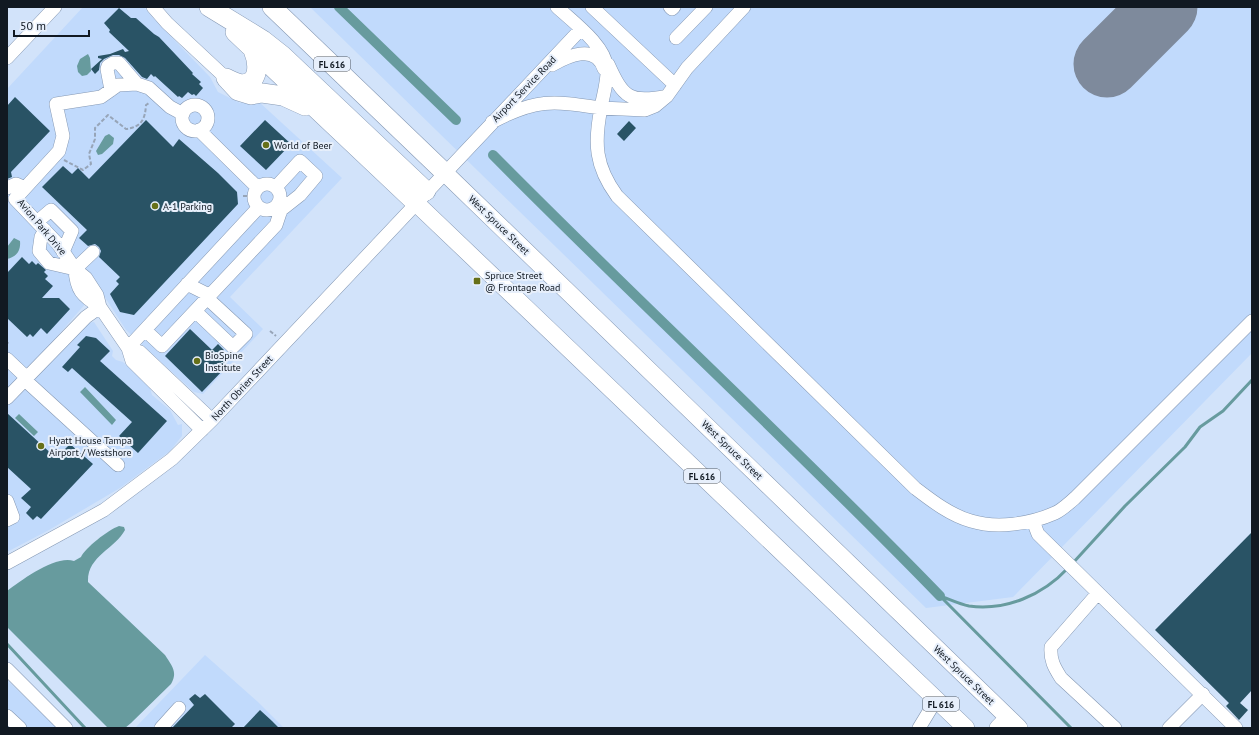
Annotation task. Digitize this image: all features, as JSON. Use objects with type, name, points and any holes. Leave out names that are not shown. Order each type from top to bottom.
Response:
[{"type":"highway","points":[[208,7],[263,40],[282,55],[421,197]]},
{"type":"highway","name":"FL 616","points":[[208,7],[317,111],[421,197]]},
{"type":"highway","name":"FL 616","points":[[272,7],[444,172]]},
{"type":"highway","points":[[226,78],[240,84],[250,81],[257,73],[258,62],[253,50]]},
{"type":"highway","points":[[226,78],[238,91],[251,95],[262,93],[284,96],[317,111]]},
{"type":"main road","name":"West Spruce Street","points":[[444,172],[1008,725]]},
{"type":"main road","name":"FL 616","points":[[421,197],[966,728]]},
{"type":"street","points":[[7,58],[55,7]]},
{"type":"street","points":[[154,7],[167,23],[226,78]]},
{"type":"street","points":[[557,7],[581,29],[602,53],[623,92],[634,98],[646,99],[667,96]]},
{"type":"street","points":[[592,7],[674,84]]},
{"type":"street","points":[[670,7],[672,9],[674,7]]},
{"type":"street","points":[[676,38],[706,7]]},
{"type":"street","points":[[492,122],[514,110],[531,104],[552,102],[601,108],[645,110],[656,106],[667,96],[674,84],[687,68],[744,7]]},
{"type":"street","name":"Airport Service Road","points":[[444,172],[581,29]]},
{"type":"street","points":[[542,71],[571,55],[583,52],[590,54],[603,65],[606,78]]},
{"type":"street","points":[[602,53],[607,67],[597,127],[597,153],[601,170],[618,196],[915,488],[944,509],[971,521],[1005,525],[1033,521],[1057,513],[1075,498],[1252,321]]},
{"type":"street","points":[[137,84],[119,64],[113,63],[108,66],[107,70],[111,90],[118,85],[137,84],[148,88],[170,108],[183,114]]},
{"type":"street","name":"Avion Park Drive","points":[[111,90],[101,97],[56,104],[63,136],[59,151],[15,199],[42,225],[76,269],[76,283],[86,298],[100,307],[128,348],[132,361],[202,430]]},
{"type":"street","points":[[198,130],[206,125],[206,113],[204,109],[196,105],[192,105],[188,107],[183,114],[183,122],[187,128],[198,130],[253,197],[267,210],[279,207],[300,195],[316,176],[300,161],[276,187]]},
{"type":"street","name":"North Obrien Street","points":[[7,563],[104,510],[172,459],[212,420],[444,172]]},
{"type":"street","points":[[7,188],[16,184],[26,188]]},
{"type":"street","points":[[128,348],[187,284],[253,197],[265,184],[276,187]]},
{"type":"street","points":[[145,330],[162,346],[276,225],[280,196],[276,187]]},
{"type":"street","points":[[63,252],[72,231],[51,210],[42,225],[42,237],[39,250],[49,263],[76,269],[94,252]]},
{"type":"street","points":[[187,284],[208,296],[246,334],[233,347],[195,311]]},
{"type":"street","points":[[7,397],[86,317],[100,307]]},
{"type":"street","name":"Avion Park Drive","points":[[128,348],[140,352],[212,420]]},
{"type":"street","points":[[7,360],[118,465]]},
{"type":"street","points":[[7,501],[13,516],[7,520]]},
{"type":"street","points":[[1033,521],[1038,534],[1059,556],[1203,694],[1236,728]]},
{"type":"street","points":[[1098,594],[1051,647],[1050,656],[1054,668],[1061,678],[1115,728]]},
{"type":"street","points":[[9,675],[66,728]]},
{"type":"street","points":[[1169,728],[1203,694]]},
{"type":"street","points":[[919,728],[936,700]]},
{"type":"street","points":[[161,728],[179,708]]},
{"type":"street","points":[[7,716],[20,728]]},
{"type":"path","points":[[62,158],[83,170],[92,164],[89,154],[95,139],[95,128],[105,117],[108,115],[111,116],[126,129],[131,128],[143,121],[146,116],[146,105],[152,99]]},
{"type":"path","points":[[270,331],[276,337]]},
{"type":"shaded area","points":[[83,7],[144,7],[210,77],[218,92],[240,103],[258,101],[342,178],[230,297],[263,329],[203,394],[194,392],[126,330],[99,288],[34,363],[7,389],[7,89]]},
{"type":"shaded area","points":[[310,7],[1252,7],[1252,353],[1013,597],[926,608]]},
{"type":"shaded area","points":[[88,54],[90,58],[91,71],[87,75],[82,76],[78,72],[77,66],[80,59]]},
{"type":"shaded area","points":[[109,134],[114,138],[113,144],[102,154],[98,155],[96,151],[105,136]]},
{"type":"shaded area","points":[[14,238],[20,241],[19,251],[13,257],[7,259],[7,247]]},
{"type":"shaded area","points":[[94,322],[113,351],[112,356],[116,360],[123,362],[150,388],[152,395],[170,410],[178,425],[182,424],[182,436],[170,451],[120,488],[49,530],[7,552],[7,405],[87,323]]},
{"type":"shaded area","points":[[85,387],[116,420],[112,425],[80,392]]},
{"type":"shaded area","points":[[19,414],[38,432],[34,436],[15,418]]},
{"type":"shaded area","points":[[119,526],[124,527],[125,530],[115,542],[102,553],[92,566],[89,573],[88,582],[165,655],[173,669],[174,676],[171,684],[125,728],[108,728],[7,627],[7,591],[48,565],[66,560],[74,561],[81,557],[83,553],[97,540]]},
{"type":"shaded area","points":[[205,655],[258,702],[284,728],[135,728]]},
{"type":"shaded area","points":[[7,680],[57,728],[7,728]]},
{"type":"building","points":[[119,8],[131,18],[136,18],[159,37],[201,82],[199,84],[203,88],[196,96],[188,92],[182,98],[179,96],[178,97],[155,76],[154,77],[151,74],[147,79],[142,77],[125,58],[119,55],[113,55],[104,59],[100,63],[99,70],[95,74],[91,69],[102,59],[98,58],[98,56],[110,54],[123,49],[125,52],[129,51],[109,32],[110,30],[104,23]]},
{"type":"building","points":[[15,97],[50,131],[11,172],[12,177],[7,179],[7,106]]},
{"type":"building","points":[[146,120],[173,147],[179,139],[218,173],[237,192],[238,204],[134,315],[120,312],[110,294],[119,284],[116,281],[120,277],[99,257],[101,251],[99,247],[95,244],[88,246],[79,238],[87,230],[42,187],[63,166],[72,174],[78,168],[89,179]]},
{"type":"building","name":"World of Beer","points":[[265,120],[291,144],[266,170],[240,146]]},
{"type":"building","points":[[629,121],[636,128],[624,141],[617,134]]},
{"type":"building","points":[[22,257],[29,264],[32,261],[36,265],[38,263],[46,270],[44,272],[48,276],[45,279],[53,286],[42,298],[59,298],[70,309],[47,334],[41,328],[33,337],[30,334],[27,337],[7,318],[7,273]]},
{"type":"building","name":"BioSpine Institute","points":[[190,329],[212,350],[218,344],[224,350],[218,356],[228,365],[202,392],[165,356]]},
{"type":"building","points":[[86,336],[96,338],[110,351],[100,361],[167,421],[138,453],[119,436],[132,422],[72,368],[68,372],[62,367],[80,347],[77,345]]},
{"type":"building","points":[[7,413],[56,458],[70,444],[93,464],[41,519],[37,516],[33,520],[26,513],[31,507],[21,498],[31,489],[7,467]]},
{"type":"building","points":[[1252,532],[1252,690],[1240,703],[1248,710],[1239,720],[1226,706],[1229,703],[1155,630]]},
{"type":"building","points":[[195,694],[200,698],[205,694],[235,724],[231,728],[172,728],[194,705],[189,699]]},
{"type":"building","points":[[260,710],[272,721],[279,728],[243,728]]},
{"type":"waterway","points":[[339,7],[456,120]]},
{"type":"waterway","points":[[493,155],[604,266],[829,484],[940,596]]},
{"type":"waterway","points":[[1072,564],[1125,506],[1185,447],[1200,427],[1223,411],[1252,380]]},
{"type":"waterway","points":[[940,596],[969,606],[997,606],[1023,599],[1035,593],[1058,578],[1068,568]]},
{"type":"waterway","points":[[940,596],[1071,728]]},
{"type":"waterway","points":[[7,644],[85,728]]},
{"type":"runway","points":[[1107,64],[1164,7]]},
{"type":"place","name":"World of Beer","points":[[266,145]]},
{"type":"place","name":"A-1 Parking","points":[[155,206]]},
{"type":"place","name":"Spruce Street @ Frontage Road","points":[[477,281]]},
{"type":"place","name":"BioSpine Institute","points":[[197,361]]},
{"type":"place","name":"Hyatt House Tampa Airport / Westshore","points":[[41,446]]}]
